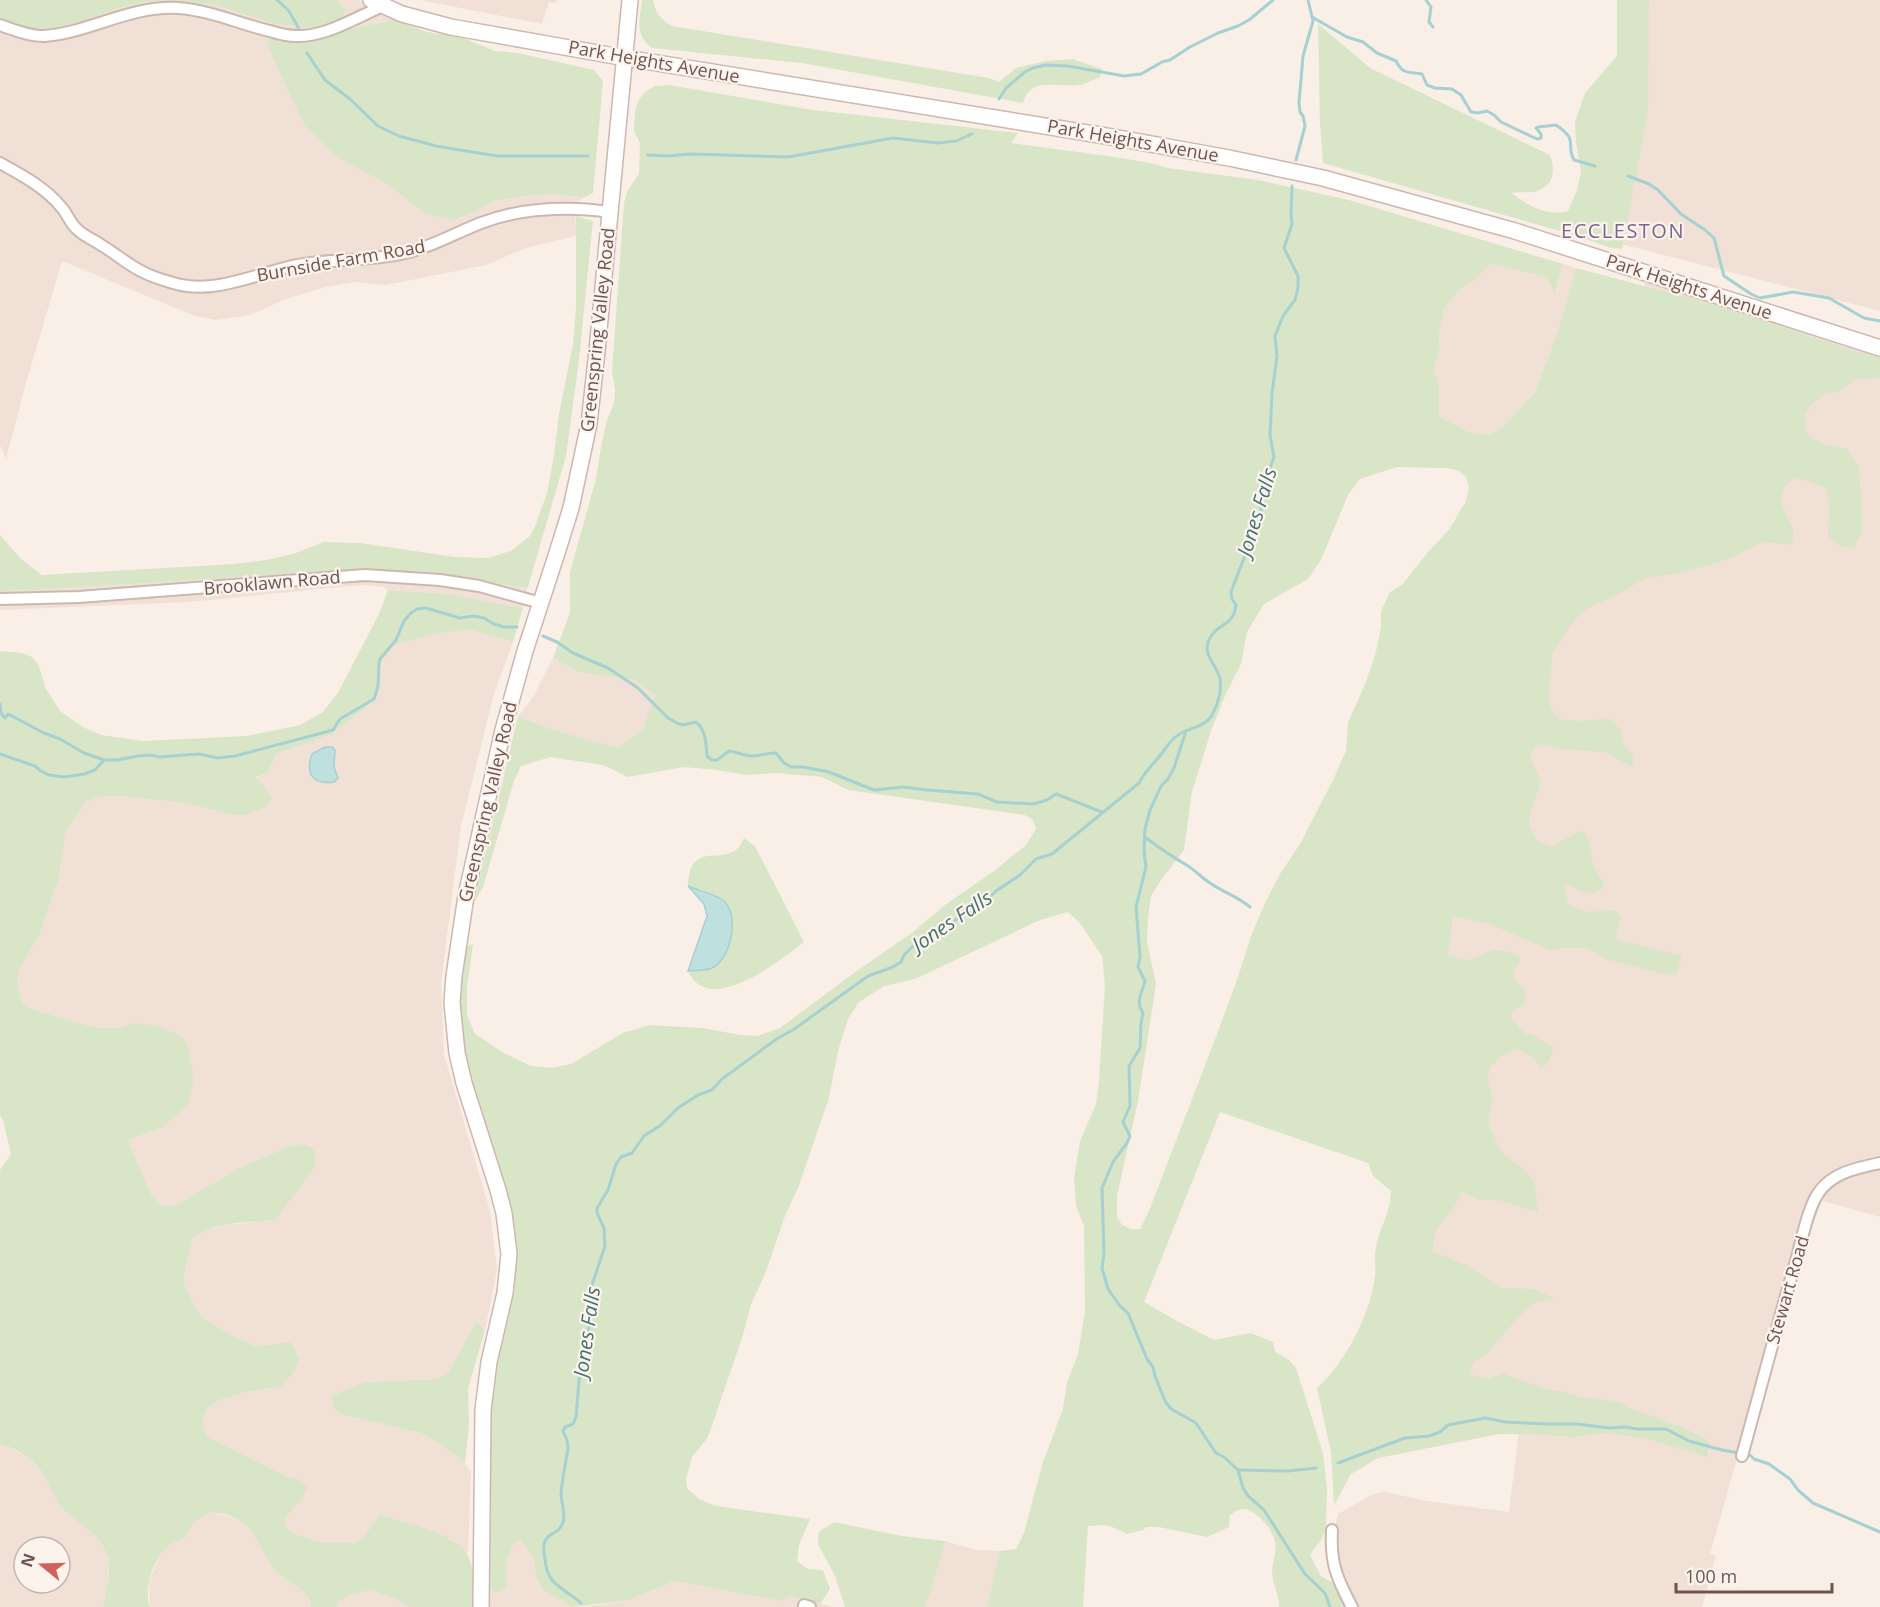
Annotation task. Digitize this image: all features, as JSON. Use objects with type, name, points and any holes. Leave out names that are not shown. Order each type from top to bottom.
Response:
[{"type":"main road","name":"Greenspring Valley Road","points":[[481,1607],[483,1410],[489,1362],[506,1293],[509,1254],[506,1223],[498,1190],[464,1083],[457,1053],[452,1003],[466,896],[489,790],[512,693],[570,508],[587,433],[611,212],[630,0]]},
{"type":"main road","name":"Park Heights Avenue","points":[[377,3],[423,21],[451,27],[1112,137],[1323,178],[1515,231],[1880,348]]},
{"type":"street","points":[[0,25],[27,34],[43,36],[63,33],[134,12],[176,8],[203,12],[257,28],[297,36],[335,28],[377,3]]},
{"type":"street","name":"Burnside Farm Road","points":[[0,163],[49,195],[62,208],[77,230],[142,272],[192,288],[210,287],[298,265],[404,254],[427,247],[482,223],[525,212],[550,208],[611,212]]},
{"type":"street","name":"Brooklawn Road","points":[[0,599],[171,591],[365,575],[402,576],[479,586],[541,603]]},
{"type":"street","name":"Stewart Road","points":[[1743,1453],[1782,1308],[1818,1194],[1830,1181],[1845,1172],[1880,1163]]},
{"type":"street","points":[[1332,1530],[1331,1546],[1334,1569],[1352,1607]]},
{"type":"shaded area","points":[[337,0],[359,0],[394,20],[339,31],[317,41],[269,37],[339,158],[388,185],[424,213],[476,211],[494,201],[525,196],[556,194],[583,198],[575,204],[576,236],[526,248],[486,265],[386,285],[354,282],[326,287],[286,299],[250,315],[216,320],[195,316],[62,261],[6,459],[0,445],[0,23],[61,30],[119,8],[151,1],[216,5],[275,24],[316,27],[343,15],[346,10]]},
{"type":"shaded area","points":[[420,0],[559,0],[554,3],[549,2],[542,24]]},
{"type":"shaded area","points":[[1634,0],[1880,0],[1880,311],[1602,239]]},
{"type":"shaded area","points":[[1490,264],[1546,277],[1556,292],[1563,264],[1576,268],[1559,328],[1535,392],[1502,428],[1490,435],[1471,433],[1439,416],[1433,369],[1440,349],[1439,334],[1444,309],[1459,290],[1472,282]]},
{"type":"shaded area","points":[[1646,280],[1880,354],[1880,1217],[1812,1198],[1710,1554],[1716,1556],[1702,1607],[1356,1607],[1337,1569],[1334,1531],[1338,1514],[1373,1494],[1385,1492],[1427,1501],[1509,1512],[1520,1422],[1411,1433],[1424,1171],[1235,1117],[1422,657],[1640,306]]},
{"type":"shaded area","points":[[325,571],[423,571],[528,587],[523,608],[449,594],[388,590],[383,587],[361,585],[189,602],[0,610],[0,591]]},
{"type":"shaded area","points":[[469,629],[513,642],[493,697],[461,826],[441,983],[444,1054],[490,1211],[497,1270],[485,1330],[476,1322],[448,1373],[436,1379],[366,1382],[344,1415],[421,1433],[442,1445],[465,1463],[471,1472],[468,1554],[450,1538],[364,1537],[354,1543],[318,1542],[296,1534],[285,1527],[286,1516],[303,1498],[298,1479],[286,1476],[208,1437],[202,1427],[204,1415],[211,1405],[233,1394],[281,1387],[291,1342],[255,1346],[231,1335],[200,1315],[185,1288],[184,1276],[192,1238],[202,1231],[225,1225],[275,1220],[302,1144],[290,1146],[241,1167],[174,1206],[161,1206],[151,1195],[128,1140],[163,1127],[133,1023],[120,1028],[93,1027],[35,1010],[23,1005],[17,982],[19,970],[39,936],[59,878],[66,830],[86,802],[98,797],[121,796],[186,803],[233,815],[245,815],[267,807],[256,778],[267,773],[277,753],[330,735],[367,707],[379,688],[381,660],[394,645],[431,635]]},
{"type":"shaded area","points":[[553,658],[578,672],[635,680],[655,695],[644,729],[618,748],[547,728],[518,716],[532,699]]},
{"type":"shaded area","points":[[0,1444],[29,1458],[100,1542],[109,1565],[103,1607],[0,1607]]},
{"type":"shaded area","points":[[206,1512],[218,1513],[241,1521],[258,1538],[274,1570],[304,1591],[311,1607],[150,1607],[149,1582],[158,1560],[173,1542],[183,1539],[197,1519]]},
{"type":"shaded area","points":[[522,1540],[534,1560],[536,1576],[542,1590],[572,1607],[490,1607],[488,1586],[496,1593],[507,1589],[506,1562],[514,1543]]},
{"type":"shaded area","points":[[945,1541],[976,1550],[1000,1551],[987,1607],[925,1607]]},
{"type":"shaded area","points":[[674,1581],[781,1601],[790,1596],[834,1607],[583,1607],[629,1600]]},
{"type":"shaded area","points":[[370,1590],[394,1598],[410,1607],[337,1607],[338,1602],[347,1596]]},
{"type":"green space","points":[[0,0],[337,0],[346,10],[338,19],[316,27],[303,27],[275,24],[216,5],[151,1],[119,8],[61,30],[37,34],[0,23]]},
{"type":"green space","points":[[642,0],[653,0],[659,15],[672,26],[989,78],[999,82],[1016,68],[1046,61],[1072,59],[1102,69],[1100,77],[1082,84],[1038,86],[1032,89],[1023,103],[802,63],[652,48],[640,32]]},
{"type":"green space","points":[[1617,0],[1649,0],[1648,112],[1622,249],[1611,248],[1577,236],[1323,163],[1318,24],[1370,68],[1550,155],[1553,165],[1552,175],[1545,187],[1534,192],[1511,193],[1531,206],[1545,211],[1568,211],[1577,190],[1581,171],[1575,122],[1585,93],[1617,56]]},
{"type":"green space","points":[[394,20],[427,32],[458,36],[495,51],[518,53],[594,70],[603,81],[593,193],[583,198],[555,194],[494,201],[453,220],[424,213],[388,185],[339,158],[305,126],[267,45],[269,37],[317,41],[339,31]]},
{"type":"green space","points":[[669,85],[813,110],[1018,133],[1011,143],[1258,180],[1349,200],[1563,264],[1555,293],[1546,277],[1490,264],[1472,282],[1459,290],[1444,309],[1439,334],[1440,349],[1433,369],[1439,386],[1439,416],[1471,433],[1490,435],[1502,428],[1535,392],[1559,328],[1576,268],[1712,304],[1862,353],[1880,356],[1880,378],[1856,379],[1837,392],[1825,393],[1810,406],[1804,416],[1807,433],[1813,439],[1827,445],[1847,449],[1859,468],[1861,535],[1854,547],[1839,546],[1828,535],[1829,502],[1825,487],[1794,478],[1785,486],[1780,501],[1793,529],[1793,541],[1788,545],[1768,542],[1759,544],[1729,559],[1680,573],[1645,578],[1581,613],[1565,633],[1552,655],[1549,691],[1550,706],[1555,715],[1560,719],[1578,721],[1608,719],[1614,722],[1621,731],[1622,741],[1633,757],[1634,764],[1632,767],[1604,752],[1562,749],[1539,744],[1533,750],[1530,758],[1541,781],[1529,817],[1529,825],[1537,841],[1552,847],[1579,831],[1585,832],[1594,867],[1604,885],[1600,890],[1591,893],[1568,885],[1564,886],[1568,904],[1588,913],[1602,910],[1616,911],[1621,917],[1616,939],[1682,956],[1676,975],[1606,959],[1587,948],[1550,950],[1490,924],[1453,916],[1448,956],[1470,960],[1494,950],[1505,951],[1520,957],[1520,962],[1514,970],[1514,977],[1524,989],[1525,1004],[1512,1011],[1511,1018],[1525,1034],[1531,1034],[1553,1047],[1549,1061],[1541,1068],[1530,1055],[1516,1049],[1499,1058],[1490,1067],[1487,1078],[1493,1099],[1489,1125],[1501,1152],[1525,1170],[1534,1181],[1538,1212],[1498,1200],[1480,1200],[1461,1191],[1433,1241],[1433,1252],[1466,1265],[1501,1288],[1533,1289],[1555,1298],[1539,1301],[1529,1306],[1484,1356],[1474,1361],[1469,1375],[1490,1379],[1502,1373],[1545,1389],[1579,1397],[1619,1402],[1631,1409],[1685,1428],[1709,1442],[1707,1457],[1649,1439],[1606,1433],[1572,1437],[1499,1434],[1378,1458],[1351,1474],[1334,1505],[1331,1452],[1317,1388],[1347,1352],[1368,1306],[1373,1290],[1376,1248],[1389,1207],[1391,1191],[1373,1176],[1368,1163],[1220,1112],[1144,1302],[1214,1340],[1251,1333],[1273,1342],[1275,1352],[1289,1360],[1296,1368],[1323,1453],[1327,1489],[1326,1528],[1320,1542],[1310,1555],[1321,1576],[1333,1583],[1346,1607],[1279,1607],[1272,1576],[1274,1538],[1259,1517],[1242,1509],[1235,1511],[1229,1517],[1229,1527],[1207,1537],[1159,1527],[1146,1527],[1127,1534],[1109,1526],[1088,1526],[1083,1607],[987,1607],[1000,1551],[1016,1549],[1024,1533],[1043,1462],[1063,1409],[1067,1383],[1078,1354],[1085,1311],[1084,1226],[1076,1206],[1074,1178],[1080,1141],[1096,1104],[1105,985],[1102,956],[1080,923],[1068,912],[1040,920],[915,979],[884,986],[859,1002],[848,1019],[838,1051],[829,1098],[798,1188],[751,1304],[743,1335],[708,1437],[692,1457],[686,1479],[687,1488],[699,1499],[716,1506],[810,1519],[799,1545],[797,1561],[808,1569],[823,1570],[830,1589],[820,1604],[790,1596],[781,1601],[674,1581],[629,1600],[572,1607],[542,1590],[536,1576],[534,1560],[521,1540],[514,1543],[506,1562],[507,1589],[496,1593],[488,1586],[489,1439],[493,1388],[503,1332],[515,1290],[514,1237],[477,1111],[460,1039],[458,996],[464,947],[473,944],[467,988],[467,1015],[475,1034],[504,1053],[531,1066],[552,1068],[571,1064],[623,1033],[649,1025],[703,1028],[757,1036],[780,1028],[913,932],[945,905],[994,871],[1026,845],[1036,829],[1033,820],[1025,815],[848,790],[822,777],[776,773],[748,775],[684,767],[628,777],[603,765],[550,757],[521,766],[514,781],[483,887],[474,903],[518,716],[547,728],[618,748],[643,729],[655,695],[635,680],[578,672],[553,658],[570,613],[570,572],[596,479],[607,420],[614,403],[615,390],[612,371],[624,203],[628,190],[639,174],[640,143],[634,131],[635,111],[638,101],[645,92],[655,86]],"holes":[[[1397,467],[1446,468],[1459,471],[1466,477],[1469,487],[1466,501],[1449,530],[1402,585],[1390,592],[1381,611],[1381,627],[1376,652],[1364,687],[1348,722],[1346,751],[1300,844],[1280,874],[1265,903],[1149,1211],[1140,1229],[1131,1229],[1122,1225],[1117,1217],[1117,1196],[1138,1101],[1156,984],[1147,942],[1151,896],[1184,850],[1192,792],[1212,728],[1241,664],[1247,632],[1264,604],[1308,579],[1321,560],[1348,495],[1360,479]]]},
{"type":"green space","points":[[576,216],[593,221],[579,360],[566,456],[528,587],[423,571],[325,571],[0,591],[0,535],[21,559],[42,575],[234,564],[296,553],[324,542],[360,543],[455,557],[488,558],[511,551],[530,536],[547,493],[573,344],[576,308]]},
{"type":"green space","points":[[388,590],[449,594],[523,608],[513,642],[469,629],[431,635],[394,645],[381,660],[379,688],[367,707],[330,735],[277,753],[267,773],[256,777],[272,797],[267,807],[245,815],[233,815],[186,803],[121,796],[98,797],[86,802],[66,830],[59,878],[39,936],[19,970],[17,982],[23,1005],[35,1010],[93,1027],[120,1028],[133,1023],[157,1026],[180,1035],[187,1044],[194,1080],[188,1104],[163,1127],[128,1140],[151,1195],[161,1206],[174,1206],[241,1167],[290,1146],[303,1144],[313,1149],[316,1161],[312,1172],[275,1220],[211,1228],[192,1238],[184,1276],[185,1287],[200,1315],[231,1335],[255,1346],[291,1342],[299,1358],[295,1370],[281,1387],[226,1398],[214,1404],[206,1412],[203,1423],[208,1437],[286,1476],[298,1479],[308,1487],[303,1498],[286,1516],[285,1527],[296,1534],[318,1542],[354,1543],[364,1537],[380,1515],[429,1530],[453,1541],[462,1548],[471,1562],[472,1607],[410,1607],[394,1598],[370,1590],[348,1596],[338,1602],[337,1607],[311,1607],[305,1593],[273,1568],[252,1532],[246,1526],[230,1516],[213,1512],[199,1518],[184,1538],[172,1543],[155,1564],[149,1582],[150,1607],[103,1607],[109,1566],[103,1546],[56,1500],[46,1479],[32,1461],[21,1453],[0,1444],[0,1170],[11,1154],[0,1115],[0,651],[22,653],[32,657],[38,664],[46,689],[60,711],[83,727],[101,735],[143,741],[247,736],[300,725],[322,713],[338,693],[379,614]]},
{"type":"green space","points":[[744,838],[755,846],[804,942],[762,972],[727,987],[711,989],[698,984],[688,971],[712,968],[723,901],[688,886],[690,872],[701,858],[732,852],[739,847]]},
{"type":"green space","points":[[476,1322],[485,1330],[468,1389],[469,1425],[465,1463],[442,1445],[421,1433],[344,1415],[333,1408],[332,1396],[366,1382],[436,1379],[448,1373]]},
{"type":"green space","points":[[834,1522],[902,1536],[945,1541],[925,1607],[845,1607],[835,1576],[818,1544],[819,1532]]},
{"type":"water","points":[[325,747],[332,747],[335,750],[334,767],[338,778],[334,782],[316,780],[310,772],[312,754]]},
{"type":"water","points":[[688,886],[724,901],[732,917],[728,947],[719,963],[709,969],[688,971],[707,916],[704,904]]},
{"type":"waterway","points":[[277,0],[289,11],[299,29]]},
{"type":"waterway","points":[[999,99],[1006,88],[1025,72],[1046,65],[1068,66],[1124,76],[1141,74],[1190,47],[1249,20],[1273,0]]},
{"type":"waterway","name":"Jones Falls","points":[[1296,160],[1305,126],[1299,103],[1303,56],[1313,21],[1308,0]]},
{"type":"waterway","points":[[1426,0],[1431,7],[1429,22],[1433,27]]},
{"type":"waterway","points":[[1312,17],[1396,61],[1404,70],[1422,74],[1427,85],[1452,89],[1461,95],[1471,112],[1487,111],[1501,122],[1537,139],[1541,138],[1541,134],[1536,128],[1556,125],[1568,135],[1574,160],[1595,166]]},
{"type":"waterway","points":[[307,53],[325,80],[350,99],[378,126],[399,136],[436,146],[497,156],[588,156]]},
{"type":"waterway","points":[[648,155],[788,157],[893,138],[938,143],[956,141],[972,134]]},
{"type":"waterway","points":[[1628,176],[1658,190],[1681,214],[1714,238],[1724,276],[1751,294],[1760,298],[1793,292],[1829,298],[1864,318],[1880,321]]},
{"type":"waterway","name":"Jones Falls","points":[[581,1603],[557,1585],[549,1575],[546,1568],[544,1545],[547,1538],[562,1526],[564,1519],[561,1494],[568,1448],[563,1431],[565,1427],[573,1424],[576,1417],[579,1380],[589,1328],[589,1294],[605,1246],[604,1228],[597,1208],[608,1190],[616,1164],[621,1157],[632,1153],[644,1136],[661,1125],[678,1108],[698,1095],[712,1090],[722,1079],[778,1038],[793,1030],[868,976],[901,962],[912,947],[988,899],[1020,875],[1036,859],[1052,854],[1139,783],[1172,740],[1181,733],[1201,725],[1214,711],[1219,697],[1220,679],[1207,645],[1216,630],[1235,612],[1236,605],[1231,592],[1261,514],[1261,495],[1274,457],[1270,435],[1277,356],[1275,336],[1283,316],[1295,300],[1298,288],[1298,276],[1284,248],[1292,224],[1292,186]]},
{"type":"waterway","points":[[0,754],[35,766],[49,775],[64,777],[95,770],[104,760],[150,755],[159,757],[199,754],[218,758],[235,756],[333,730],[340,719],[374,699],[378,686],[380,659],[396,640],[404,621],[417,609],[426,608],[460,618],[474,616],[504,627],[517,627]]},
{"type":"waterway","points":[[543,636],[573,653],[608,668],[638,688],[668,718],[683,725],[696,722],[704,733],[707,756],[712,760],[717,760],[729,751],[750,756],[776,753],[784,763],[791,767],[829,772],[874,790],[904,787],[978,794],[997,802],[1034,804],[1056,794],[1102,812]]},
{"type":"waterway","points":[[0,704],[1,713],[5,718],[8,714],[84,753],[104,760]]},
{"type":"waterway","points":[[1186,731],[1174,768],[1161,786],[1150,810],[1145,829],[1146,867],[1136,907],[1140,957],[1138,967],[1145,981],[1139,1001],[1143,1013],[1140,1048],[1129,1066],[1130,1106],[1123,1122],[1130,1136],[1113,1162],[1102,1188],[1104,1253],[1102,1268],[1108,1289],[1128,1313],[1147,1359],[1153,1367],[1165,1401],[1171,1409],[1196,1423],[1216,1453],[1238,1470],[1248,1496],[1264,1510],[1305,1574],[1325,1593],[1330,1607]]},
{"type":"waterway","points":[[1145,837],[1210,883],[1250,907]]},
{"type":"waterway","points":[[1338,1463],[1405,1438],[1429,1436],[1440,1432],[1448,1425],[1485,1418],[1506,1422],[1666,1429],[1689,1441],[1750,1455],[1754,1459],[1769,1464],[1790,1479],[1798,1490],[1813,1503],[1880,1532]]},
{"type":"waterway","points":[[1238,1470],[1288,1471],[1316,1468]]},
{"type":"district","name":"ECCLESTON","points":[[1623,231]]}]
